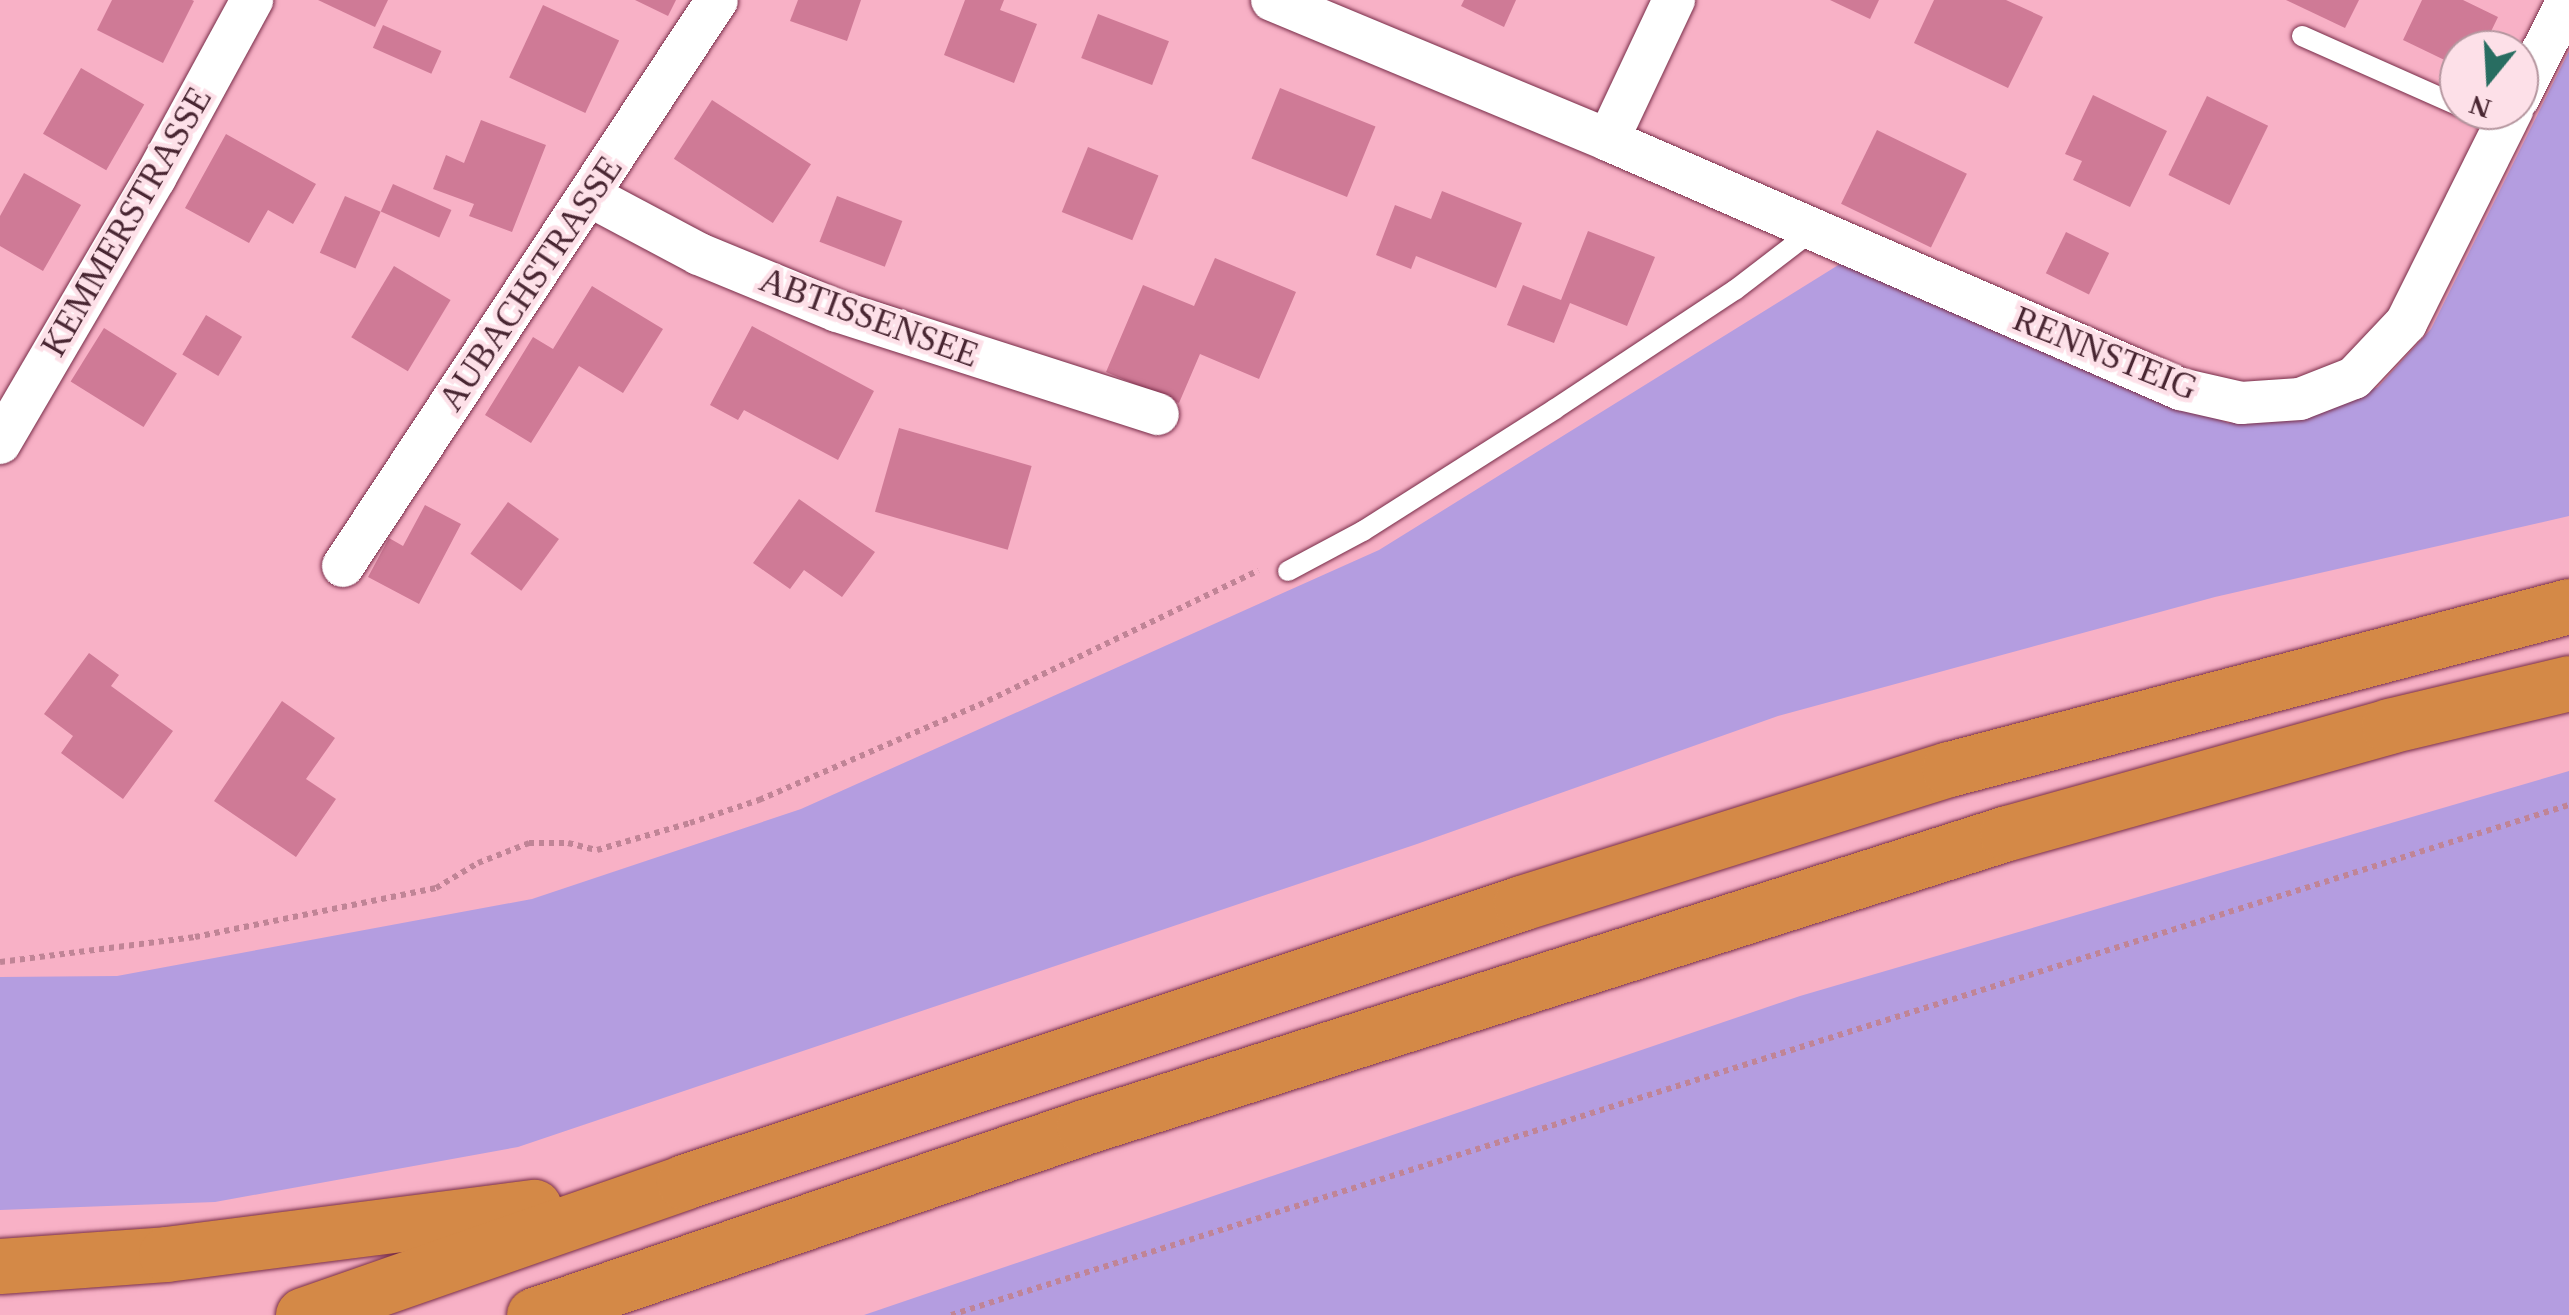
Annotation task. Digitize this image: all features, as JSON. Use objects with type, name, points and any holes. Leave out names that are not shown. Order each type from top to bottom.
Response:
[{"type":"highway","points":[[302,1315],[684,1182],[1521,903],[1949,769],[2569,606]]},
{"type":"highway","points":[[534,1315],[1102,1121],[2007,832],[2390,726],[2569,683]]},
{"type":"highway","points":[[0,1266],[166,1254],[350,1233],[684,1182]]},
{"type":"street","name":"KEMMERSTRASSE","points":[[0,444],[156,178],[252,0]]},
{"type":"street","name":"AUBACHSTRASSE","points":[[343,566],[717,0]]},
{"type":"street","name":"RENNSTEIG","points":[[1272,0],[1608,140],[2180,389],[2242,403],[2300,399],[2354,378],[2406,323],[2492,130]]},
{"type":"street","points":[[1608,140],[1674,0]]},
{"type":"street","name":"RENNSTEIG","points":[[2539,47],[2568,0]]},
{"type":"street","name":"ABTISSENSEE","points":[[590,196],[699,254],[837,311],[1158,414]]},
{"type":"lane","points":[[2302,36],[2439,97]]},
{"type":"lane","points":[[1288,571],[1363,532],[1556,408],[1735,290],[1812,232]]},
{"type":"path","points":[[0,962],[232,930],[436,888],[478,863],[529,844],[568,844],[597,850],[690,823],[760,800],[979,706],[1277,561],[1288,571]]},
{"type":"path","points":[[951,1315],[2569,805]]},
{"type":"shaded area","points":[[2569,51],[2569,516],[2215,597],[1778,716],[1417,844],[518,1147],[215,1202],[0,1210],[0,977],[117,976],[532,899],[801,809],[1379,550],[1840,264],[2228,423],[2323,409],[2378,387],[2431,329],[2530,130],[2539,130],[2539,111]]},
{"type":"shaded area","points":[[2569,771],[2569,1315],[864,1315],[1800,996]]},
{"type":"building","points":[[112,0],[194,1],[163,63],[97,30]]},
{"type":"building","points":[[318,0],[388,0],[375,27]]},
{"type":"building","points":[[635,0],[676,0],[668,16]]},
{"type":"building","points":[[798,0],[861,0],[847,41],[790,21]]},
{"type":"building","points":[[965,0],[1004,0],[1000,10],[1037,24],[1014,83],[944,55]]},
{"type":"building","points":[[1464,0],[1516,0],[1504,27],[1461,6]]},
{"type":"building","points":[[1830,0],[1879,0],[1870,19]]},
{"type":"building","points":[[1934,0],[2006,0],[2043,17],[2008,88],[1914,43]]},
{"type":"building","points":[[2286,0],[2359,0],[2345,28]]},
{"type":"building","points":[[2422,0],[2463,0],[2498,17],[2492,30],[2439,30],[2439,57],[2403,40]]},
{"type":"building","points":[[543,5],[619,40],[585,113],[509,78]]},
{"type":"building","points":[[1098,14],[1169,41],[1152,85],[1081,58]]},
{"type":"building","points":[[383,25],[441,51],[431,74],[373,48]]},
{"type":"building","points":[[81,68],[144,104],[106,170],[43,134]]},
{"type":"building","points":[[1280,88],[1375,127],[1347,197],[1252,158]]},
{"type":"building","points":[[2093,95],[2167,131],[2130,207],[2073,180],[2082,161],[2065,154]]},
{"type":"building","points":[[2207,96],[2268,126],[2230,205],[2168,175]]},
{"type":"building","points":[[712,100],[811,164],[773,223],[674,159]]},
{"type":"building","points":[[481,120],[546,145],[512,232],[469,216],[474,204],[433,189],[446,155],[464,163]]},
{"type":"building","points":[[1877,130],[1967,174],[1931,248],[1841,204]]},
{"type":"building","points":[[226,134],[316,184],[293,224],[268,210],[249,243],[185,208]]},
{"type":"building","points":[[1088,147],[1158,175],[1132,240],[1062,212]]},
{"type":"building","points":[[24,173],[81,205],[43,271],[0,246],[0,216]]},
{"type":"building","points":[[393,184],[451,210],[439,237],[381,211]]},
{"type":"building","points":[[1442,191],[1522,223],[1496,288],[1416,256],[1411,269],[1376,255],[1395,205],[1431,219]]},
{"type":"building","points":[[345,196],[381,212],[355,269],[320,253]]},
{"type":"building","points":[[837,196],[902,221],[885,267],[819,242]]},
{"type":"building","points":[[1588,231],[1655,257],[1627,326],[1570,303],[1554,343],[1507,325],[1523,285],[1561,300]]},
{"type":"building","points":[[2066,232],[2109,253],[2089,294],[2046,273]]},
{"type":"building","points":[[1215,258],[1296,292],[1259,379],[1200,354],[1179,403],[1106,372],[1143,285],[1194,306]]},
{"type":"building","points":[[394,266],[451,300],[408,371],[351,337]]},
{"type":"building","points":[[592,286],[663,329],[623,393],[579,366],[531,443],[485,415],[533,337],[553,349]]},
{"type":"building","points":[[206,315],[242,337],[218,376],[182,354]]},
{"type":"building","points":[[752,326],[874,391],[838,460],[744,410],[738,420],[710,405]]},
{"type":"building","points":[[104,328],[177,374],[144,427],[71,381]]},
{"type":"building","points":[[899,428],[1032,466],[1008,550],[875,512]]},
{"type":"building","points":[[799,499],[875,552],[842,597],[804,570],[790,589],[753,563]]},
{"type":"building","points":[[508,502],[559,539],[521,591],[470,554]]},
{"type":"building","points":[[425,505],[461,524],[419,604],[368,577],[389,538],[403,546]]},
{"type":"building","points":[[89,653],[119,675],[111,686],[173,731],[123,799],[61,753],[73,736],[44,714]]},
{"type":"building","points":[[282,701],[335,738],[306,779],[336,799],[296,857],[214,801]]}]
